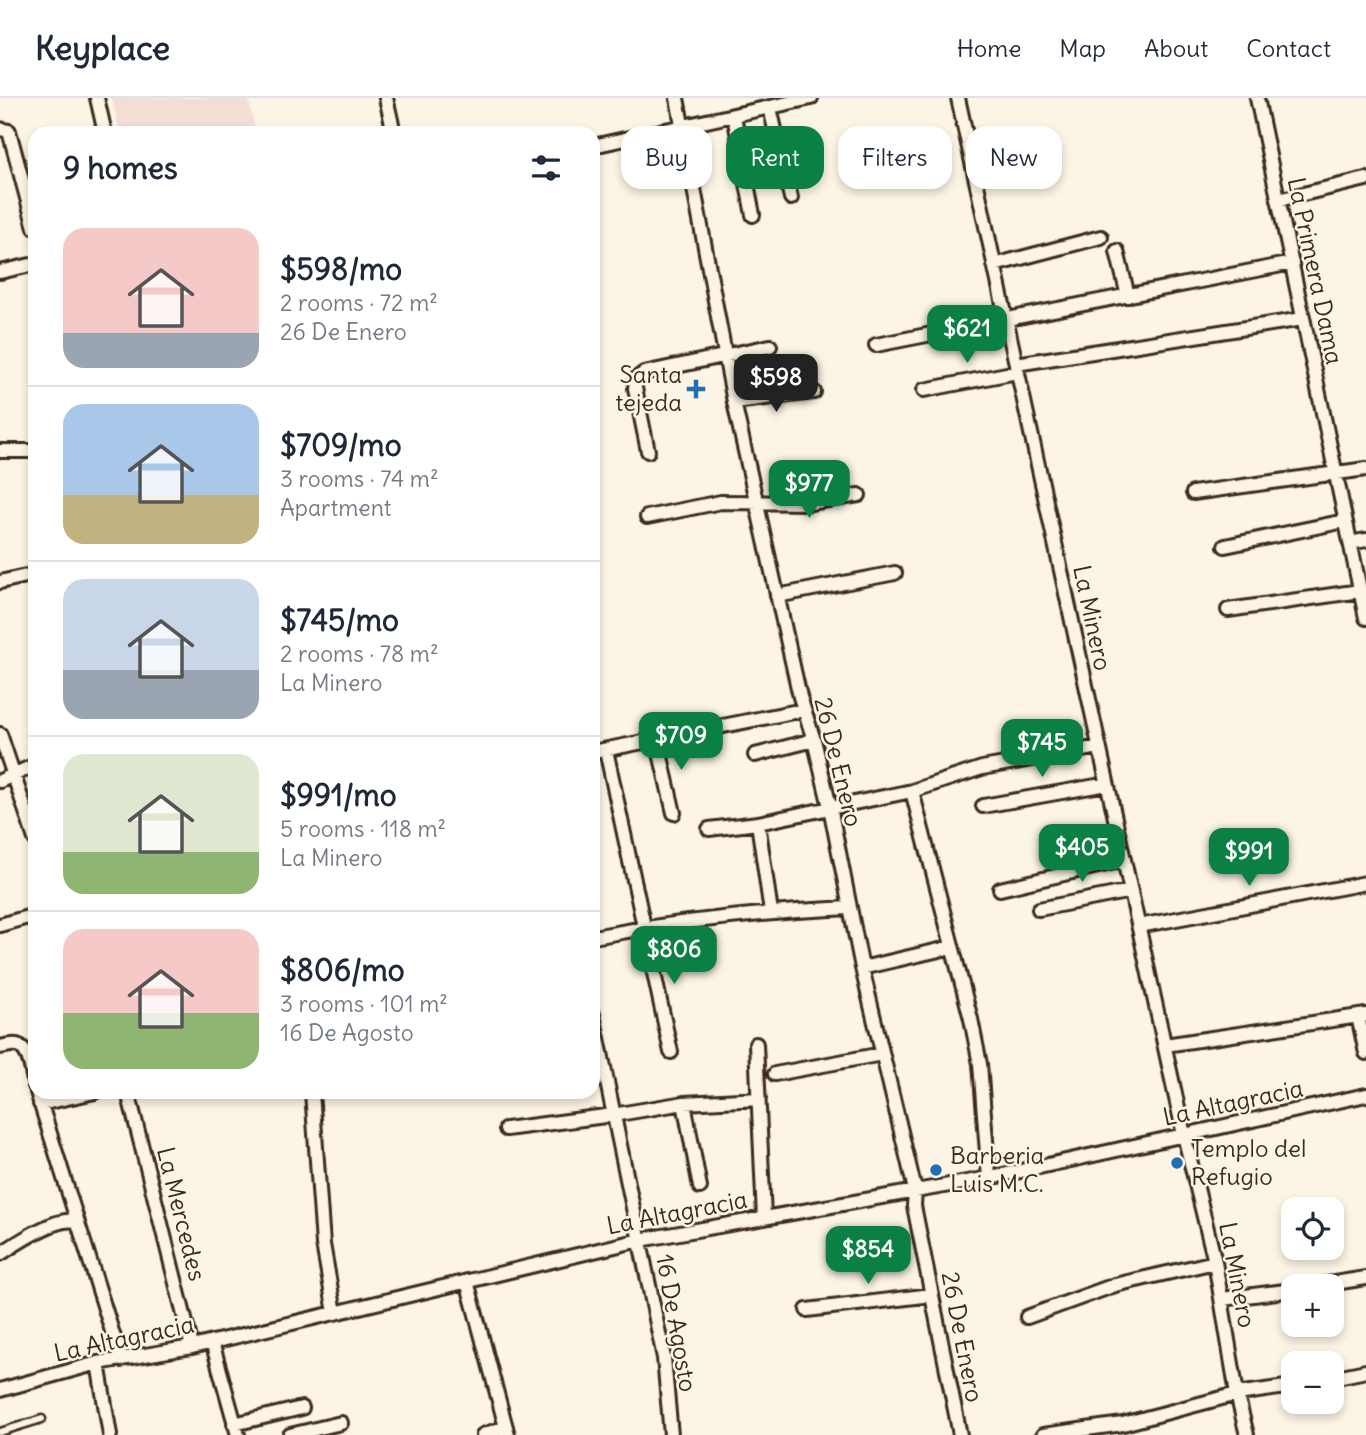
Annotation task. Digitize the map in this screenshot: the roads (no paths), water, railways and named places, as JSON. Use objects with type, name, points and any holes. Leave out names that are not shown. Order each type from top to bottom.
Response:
[{"type":"street","points":[[97,98],[103,126]]},
{"type":"street","points":[[386,98],[392,126]]},
{"type":"street","name":"26 De Enero","points":[[677,98],[684,126]]},
{"type":"street","points":[[692,126],[811,98]]},
{"type":"street","name":"La Minero","points":[[958,98],[1222,1299],[1237,1394],[1247,1435]]},
{"type":"street","name":"La Primera Dama","points":[[1257,98],[1366,618]]},
{"type":"street","points":[[770,108],[791,198]]},
{"type":"street","points":[[734,116],[753,215]]},
{"type":"street","points":[[0,129],[9,131],[28,202]]},
{"type":"street","points":[[600,145],[621,140]]},
{"type":"street","points":[[1278,201],[1366,179]]},
{"type":"street","name":"26 De Enero","points":[[695,189],[734,402],[803,710],[814,740],[830,807],[862,968],[915,1190],[915,1206],[960,1435]]},
{"type":"street","points":[[994,265],[1101,237]]},
{"type":"street","points":[[1117,251],[1128,296]]},
{"type":"street","points":[[876,345],[1292,263]]},
{"type":"street","points":[[0,272],[28,266]]},
{"type":"street","points":[[924,390],[1016,368],[1303,319]]},
{"type":"street","points":[[648,451],[635,388],[636,379],[644,373],[770,346]]},
{"type":"street","points":[[734,402],[814,392]]},
{"type":"street","points":[[0,451],[28,451]]},
{"type":"street","points":[[1193,493],[1366,469]]},
{"type":"street","points":[[647,517],[720,502],[810,503],[859,495]]},
{"type":"street","points":[[1225,546],[1345,521]]},
{"type":"street","points":[[1350,542],[1366,540]]},
{"type":"street","points":[[777,596],[895,573]]},
{"type":"street","points":[[0,582],[28,576]]},
{"type":"street","points":[[1228,610],[1360,592]]},
{"type":"street","points":[[600,751],[803,710]]},
{"type":"street","points":[[0,734],[28,819]]},
{"type":"street","points":[[657,740],[674,813]]},
{"type":"street","points":[[755,755],[814,740]]},
{"type":"street","points":[[709,829],[758,823],[912,791],[982,768],[1099,747]]},
{"type":"street","points":[[600,755],[645,927],[671,1052]]},
{"type":"street","points":[[0,781],[28,768]]},
{"type":"street","points":[[984,806],[1107,784]]},
{"type":"street","points":[[912,791],[980,1064],[989,1178]]},
{"type":"street","points":[[758,823],[771,912]]},
{"type":"street","points":[[1000,889],[1124,860]]},
{"type":"street","points":[[1139,926],[1366,883]]},
{"type":"street","points":[[1039,909],[1131,891]]},
{"type":"street","points":[[600,936],[645,927],[771,912],[849,908]]},
{"type":"street","points":[[0,925],[28,917]]},
{"type":"street","points":[[862,968],[952,947]]},
{"type":"street","points":[[1165,1045],[1362,1015],[1366,1053]]},
{"type":"street","points":[[756,1044],[764,1218]]},
{"type":"street","points":[[0,1046],[18,1045],[28,1055]]},
{"type":"street","name":"16 De Agosto","points":[[600,1049],[664,1358],[671,1435]]},
{"type":"street","points":[[775,1074],[882,1054]]},
{"type":"street","name":"La Altagracia","points":[[0,1390],[98,1363],[192,1347],[640,1240],[989,1178],[1366,1095]]},
{"type":"street","points":[[38,1099],[121,1360]]},
{"type":"street","name":"La Mercedes","points":[[130,1099],[192,1347]]},
{"type":"street","points":[[313,1099],[323,1244],[335,1313]]},
{"type":"street","points":[[506,1129],[684,1103],[759,1099]]},
{"type":"street","points":[[684,1103],[700,1187]]},
{"type":"street","points":[[0,1254],[30,1235],[68,1220],[75,1221]]},
{"type":"street","points":[[1027,1317],[1115,1284],[1214,1262]]},
{"type":"street","points":[[1344,1282],[1366,1278]]},
{"type":"street","points":[[467,1281],[507,1431],[483,1435]]},
{"type":"street","points":[[1222,1299],[1281,1292]]},
{"type":"street","points":[[807,1310],[932,1295]]},
{"type":"street","points":[[212,1342],[236,1429],[302,1408]]},
{"type":"street","points":[[98,1363],[110,1435]]},
{"type":"street","points":[[1344,1376],[1366,1371]]},
{"type":"street","points":[[1043,1435],[1123,1423],[1237,1394],[1281,1388]]},
{"type":"street","points":[[290,1435],[341,1423]]},
{"type":"lane","points":[[0,1432],[42,1419]]},
{"type":"place","name":"Santa tejeda","points":[[696,389]]},
{"type":"place","name":"Templo del Refugio","points":[[1177,1163]]},
{"type":"place","name":"Barberia Luis M.C.","points":[[936,1170]]}]
